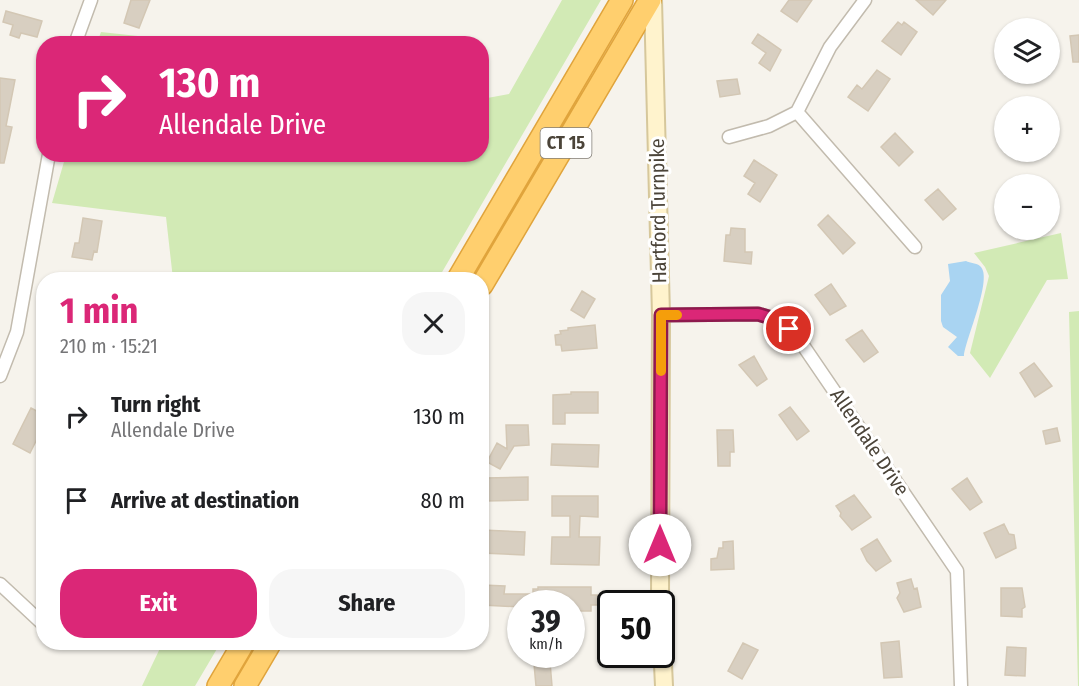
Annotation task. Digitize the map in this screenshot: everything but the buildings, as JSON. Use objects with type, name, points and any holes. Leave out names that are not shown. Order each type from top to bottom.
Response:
[{"type":"highway","name":"CT 15","points":[[462,272],[622,0]]},
{"type":"highway","name":"CT 15","points":[[489,273],[651,0]]},
{"type":"highway","points":[[219,686],[239,650]]},
{"type":"highway","points":[[245,686],[266,650]]},
{"type":"main road","name":"Hartford Turnpike","points":[[651,0],[661,315],[660,590]]},
{"type":"main road","points":[[663,668],[664,686]]},
{"type":"street","points":[[78,36],[91,0]]},
{"type":"street","points":[[729,137],[769,126],[797,112],[830,47],[865,0]]},
{"type":"street","points":[[797,112],[915,247]]},
{"type":"street","points":[[0,376],[17,332],[48,162]]},
{"type":"street","name":"Allendale Drive","points":[[661,315],[758,314],[778,320],[798,338],[957,571],[961,686]]},
{"type":"street","points":[[0,584],[36,618]]},
{"type":"green space","points":[[562,0],[601,0],[442,272],[172,272],[166,217],[52,203],[64,162],[489,162],[489,98],[509,94]]},
{"type":"green space","points":[[101,32],[138,36],[100,36]]},
{"type":"green space","points":[[1060,233],[1068,279],[1047,280],[990,378],[970,353],[989,276],[974,253],[1031,240],[1060,240]]},
{"type":"green space","points":[[1079,311],[1079,686],[1078,686],[1069,312]]},
{"type":"green space","points":[[159,650],[216,650],[195,686],[142,686]]},
{"type":"water","points":[[966,261],[980,266],[984,282],[964,356],[958,356],[948,347],[957,337],[943,327],[941,295],[950,281],[948,264]]},
{"type":"slow traffic","points":[[661,371],[661,315],[677,315]]},
{"type":"route","points":[[660,545],[661,315],[758,314],[778,320],[789,329]]}]
